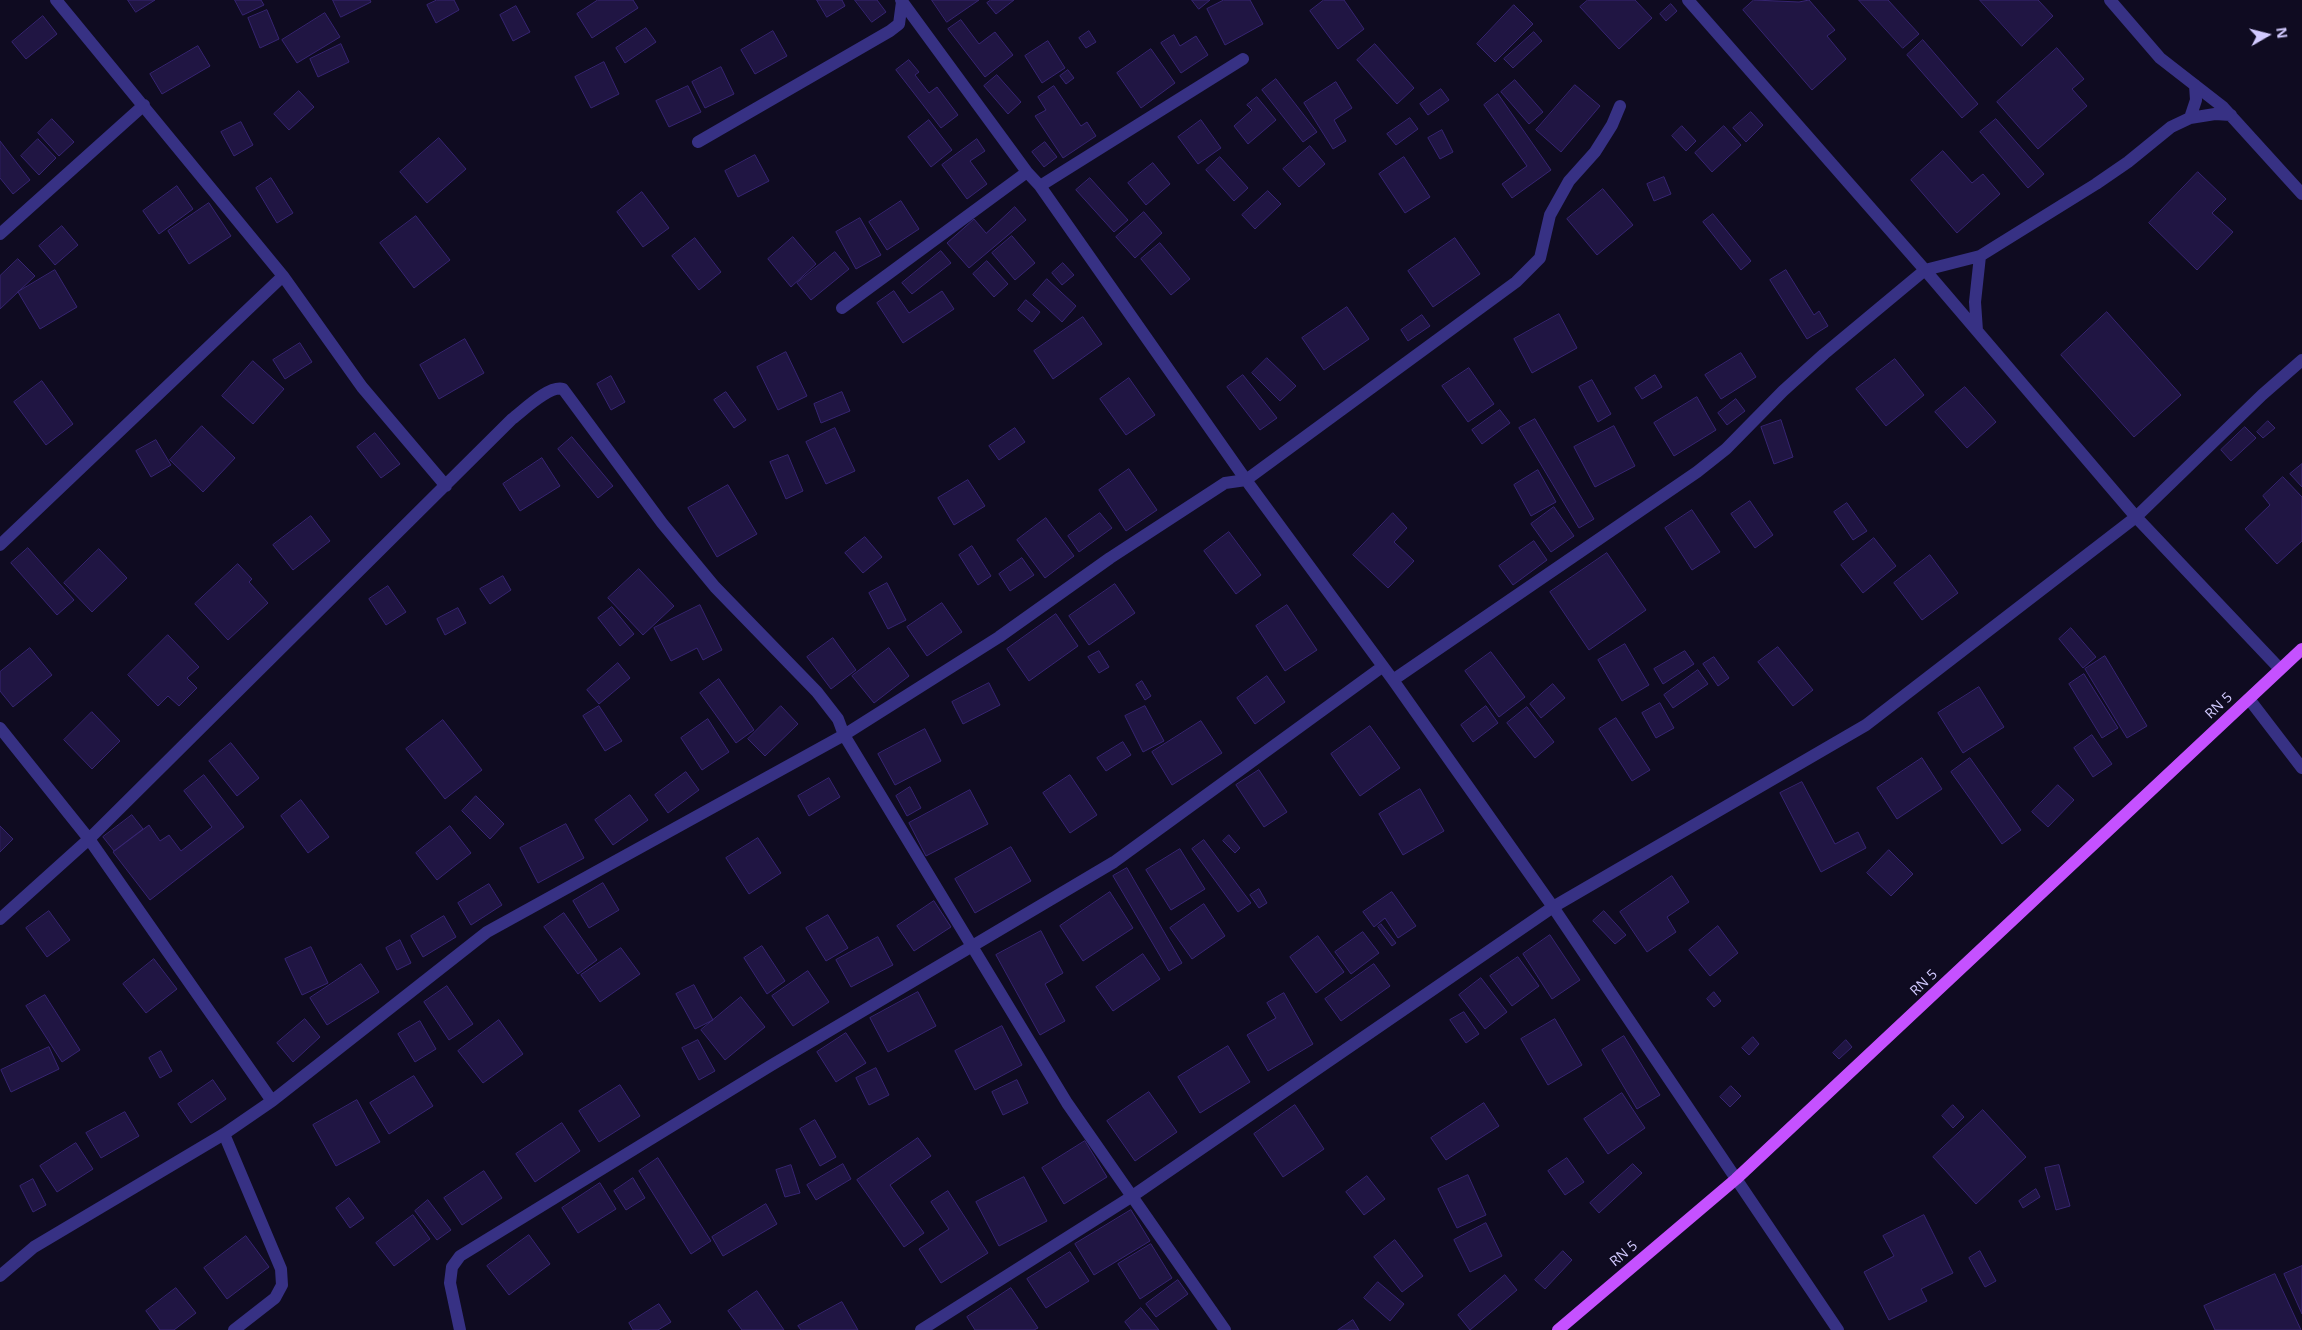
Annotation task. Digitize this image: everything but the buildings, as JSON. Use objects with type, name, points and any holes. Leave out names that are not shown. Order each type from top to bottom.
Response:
[{"type":"main road","name":"RN 5","points":[[1558,1330],[1736,1179],[2302,649]]},
{"type":"street","points":[[56,0],[283,276],[362,386],[446,486]]},
{"type":"street","points":[[1688,0],[1925,270],[2136,517],[2280,669]]},
{"type":"street","points":[[2110,0],[2160,58],[2231,115],[2302,194]]},
{"type":"street","points":[[698,142],[890,32],[899,24],[902,1]]},
{"type":"street","points":[[902,1],[1027,172],[1040,186],[1246,480],[1393,680],[1553,907],[1838,1330]]},
{"type":"street","points":[[1040,186],[1243,59]]},
{"type":"street","points":[[2190,118],[2196,100],[2195,85]]},
{"type":"street","points":[[0,234],[144,105]]},
{"type":"street","points":[[0,1276],[34,1247],[224,1134],[272,1101],[487,932],[844,735],[999,637],[1110,558],[1225,483],[1246,480],[1516,282],[1540,258],[1550,215],[1569,181],[1595,152],[1612,125],[1620,106]]},
{"type":"street","points":[[1393,680],[1697,472],[1726,449],[1824,354],[1925,270],[1980,256],[2096,184],[2128,162],[2171,127],[2190,118],[2215,114],[2231,115]]},
{"type":"street","points":[[842,308],[1027,172]]},
{"type":"street","points":[[1977,331],[1975,302],[1980,256]]},
{"type":"street","points":[[0,545],[283,276]]},
{"type":"street","points":[[921,1330],[1131,1197],[1553,907],[1866,725],[2136,517],[2262,395],[2302,360]]},
{"type":"street","points":[[0,919],[89,839],[512,419],[546,393],[558,388],[563,389],[662,523],[715,587],[817,692],[838,719],[844,735],[1067,1103],[1225,1330]]},
{"type":"street","points":[[460,1330],[450,1283],[452,1267],[460,1256],[971,945],[1114,862],[1382,667]]},
{"type":"street","points":[[2249,699],[2302,768]]},
{"type":"street","points":[[0,728],[89,839],[272,1101]]},
{"type":"street","points":[[224,1134],[281,1269],[282,1285],[275,1298],[234,1330]]}]
